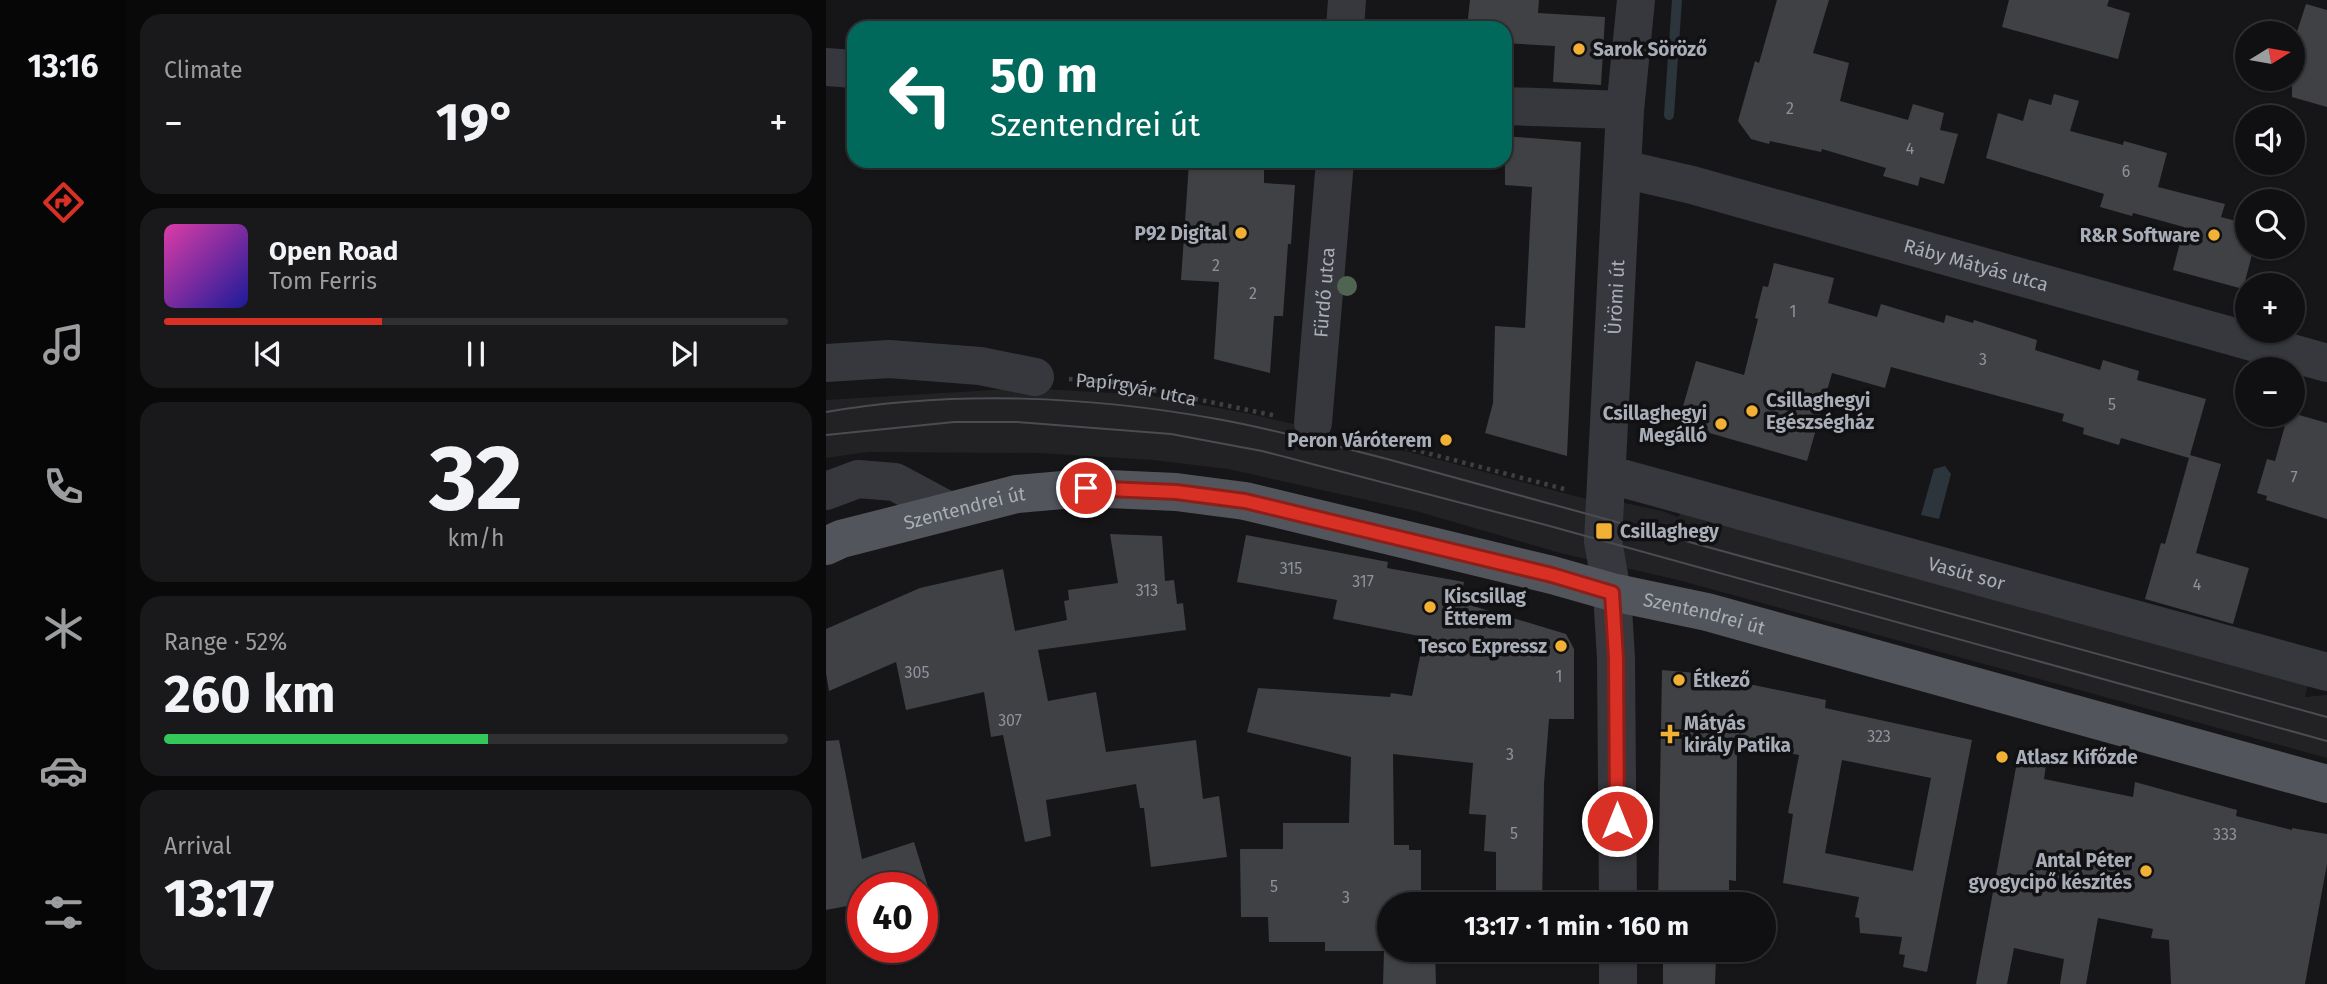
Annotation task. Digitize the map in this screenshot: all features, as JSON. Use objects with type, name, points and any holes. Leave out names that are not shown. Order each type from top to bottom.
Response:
[{"type":"main road","name":"Szentendrei út","points":[[826,546],[841,539],[1017,494],[1086,488],[1199,495],[1245,501],[1552,575],[1612,593],[1707,612],[2327,784]]},
{"type":"street","points":[[1346,21],[1347,0]]},
{"type":"street","name":"Ürömi út","points":[[1618,892],[1616,658],[1612,593],[1603,541],[1625,110],[1636,0]]},
{"type":"street","points":[[826,67],[847,68]]},
{"type":"street","points":[[1512,106],[1625,110]]},
{"type":"street","name":"Fürdő utca","points":[[1313,423],[1334,168]]},
{"type":"street","name":"Ráby Mátyás utca","points":[[1623,169],[1692,185],[2327,362]]},
{"type":"street","points":[[826,363],[889,359],[979,366],[1035,377]]},
{"type":"street","name":"Vasút sor","points":[[1607,474],[2327,672]]},
{"type":"street","points":[[826,491],[859,480],[895,482],[949,511]]},
{"type":"street","points":[[1618,962],[1618,984]]},
{"type":"path","name":"Papírgyár utca","points":[[1035,377],[1114,382],[1313,423],[1444,454],[1568,489]]},
{"type":"shaded area","points":[[1025,388],[1147,395],[1251,414],[1391,447],[1605,504],[1606,499],[1678,517],[1685,507],[2309,679],[2305,697],[2327,695],[2327,758],[1678,580],[1560,553],[1416,511],[1228,469],[1153,460],[1039,453],[868,452],[826,458],[826,400]]},
{"type":"shaded area","points":[[1945,466],[1951,474],[1939,519],[1921,515],[1934,469]]},
{"type":"building","points":[[1470,0],[1539,0],[1538,13],[1605,17],[1601,85],[1553,82],[1555,46],[1512,43],[1512,21],[1468,21]]},
{"type":"building","points":[[1777,0],[1829,0],[1813,53],[1849,63],[1840,101],[1908,120],[1913,104],[1944,113],[1940,130],[1958,134],[1944,184],[1920,177],[1918,186],[1883,176],[1886,168],[1822,149],[1821,152],[1751,139],[1738,121],[1755,61],[1759,63]]},
{"type":"building","points":[[2009,0],[2109,0],[2107,6],[2130,13],[2118,59],[2002,27]]},
{"type":"building","points":[[2306,4],[2327,10],[2327,107],[2292,97],[2292,91],[2305,91],[2305,21],[2300,21]]},
{"type":"building","points":[[2054,94],[2079,101],[2070,131],[2123,145],[2124,141],[2167,153],[2158,187],[2225,204],[2221,217],[2235,221],[2235,259],[2251,259],[2247,273],[2235,273],[2235,287],[2173,270],[2184,227],[2100,207],[2104,194],[1986,158],[1998,113],[2023,121],[2029,99],[2051,105]]},
{"type":"building","points":[[1512,137],[1581,142],[1567,456],[1485,433],[1493,403],[1495,326],[1525,328],[1532,187],[1505,185],[1505,168],[1512,168]]},
{"type":"building","points":[[1189,168],[1264,169],[1264,183],[1295,185],[1283,316],[1274,316],[1270,373],[1214,359],[1219,282],[1181,280]]},
{"type":"building","points":[[1774,263],[1834,278],[1828,303],[1877,317],[1881,304],[1944,323],[1946,315],[1973,323],[1974,320],[2037,340],[2035,350],[2100,370],[2103,360],[2139,371],[2137,380],[2206,399],[2190,455],[2221,464],[2196,553],[2249,568],[2233,624],[2145,599],[2161,543],[2165,544],[2189,458],[2121,438],[2119,445],[2083,434],[2084,428],[2062,421],[2064,414],[1891,367],[1885,388],[1832,373],[1807,461],[1678,424],[1696,361],[1744,375],[1763,286],[1768,287]]},
{"type":"building","points":[[2305,417],[2327,423],[2327,519],[2266,500],[2267,496],[2257,493],[2267,459],[2275,461],[2285,427],[2305,427]]},
{"type":"building","points":[[1110,534],[1162,536],[1165,581],[1174,580],[1177,604],[1183,603],[1186,630],[1038,650],[1048,701],[1096,692],[1106,752],[1196,740],[1203,799],[1219,796],[1227,857],[1151,867],[1144,808],[1140,808],[1136,784],[1046,800],[1051,836],[1025,842],[1003,735],[991,737],[984,692],[906,710],[896,662],[829,691],[826,673],[826,629],[920,588],[1003,569],[1015,631],[1067,620],[1064,601],[1069,600],[1068,590],[1118,583]]},
{"type":"building","points":[[1246,535],[1388,562],[1387,568],[1464,582],[1460,602],[1566,634],[1574,649],[1574,719],[1549,719],[1544,784],[1542,892],[1496,892],[1496,852],[1484,851],[1486,815],[1469,814],[1473,763],[1393,754],[1394,845],[1409,845],[1409,850],[1421,850],[1421,892],[1377,892],[1377,951],[1325,951],[1325,942],[1269,942],[1268,917],[1241,917],[1240,849],[1283,849],[1283,823],[1349,823],[1351,757],[1247,732],[1258,688],[1390,697],[1391,693],[1412,696],[1424,637],[1333,619],[1337,600],[1237,582]]},
{"type":"building","points":[[1662,670],[1696,673],[1826,700],[1825,708],[1972,740],[1927,972],[1903,967],[1905,955],[1899,954],[1902,937],[1860,933],[1859,918],[1855,917],[1859,897],[1783,883],[1793,814],[1788,813],[1799,755],[1746,745],[1743,755],[1737,754],[1736,881],[1729,880],[1729,892],[1658,892]],"holes":[[[1842,760],[1931,778],[1913,871],[1825,853]]]},
{"type":"building","points":[[839,740],[862,859],[914,842],[923,872],[847,872],[847,906],[826,910],[826,741]]},
{"type":"building","points":[[2019,751],[2047,758],[2044,779],[2133,797],[2135,782],[2237,810],[2236,816],[2292,830],[2327,834],[2327,864],[2305,984],[2171,984],[2169,940],[2151,938],[2153,929],[2098,918],[2086,984],[2060,984],[2064,959],[2014,948],[2007,984],[1976,984]]},
{"type":"building","points":[[1384,962],[1435,962],[1436,984],[1383,984]]},
{"type":"building","points":[[1663,962],[1716,962],[1715,984],[1663,984]]},
{"type":"waterway","points":[[1669,115],[1677,0]]},
{"type":"tram line","points":[[826,412],[923,401],[1022,399],[1120,405],[1238,423],[1387,459],[2327,717]]},
{"type":"tram line","points":[[826,435],[954,422],[1017,422],[1171,434],[1262,451],[1546,525],[2327,741]]},
{"type":"place","name":"Sarok Söröző","points":[[1579,49]]},
{"type":"place","name":"P92 Digital","points":[[1241,233]]},
{"type":"place","name":"R&R Software","points":[[2214,235]]},
{"type":"place","name":"Csillaghegyi Egészségház","points":[[1752,411]]},
{"type":"place","name":"Csillaghegyi Megálló","points":[[1721,424]]},
{"type":"place","name":"Peron Váróterem","points":[[1446,440]]},
{"type":"place","name":"Csillaghegy","points":[[1604,531]]},
{"type":"place","name":"Kiscsillag Étterem","points":[[1430,607]]},
{"type":"place","name":"Tesco Expressz","points":[[1561,646]]},
{"type":"place","name":"Étkező","points":[[1679,680]]},
{"type":"place","name":"Mátyás király Patika","points":[[1670,734]]},
{"type":"place","name":"Atlasz Kifőzde","points":[[2002,757]]},
{"type":"place","name":"Antal Péter gyogycipő készítés","points":[[2146,871]]},
{"type":"route","points":[[1086,488],[1176,492],[1245,501],[1552,575],[1612,593],[1616,658],[1617,821]]}]
